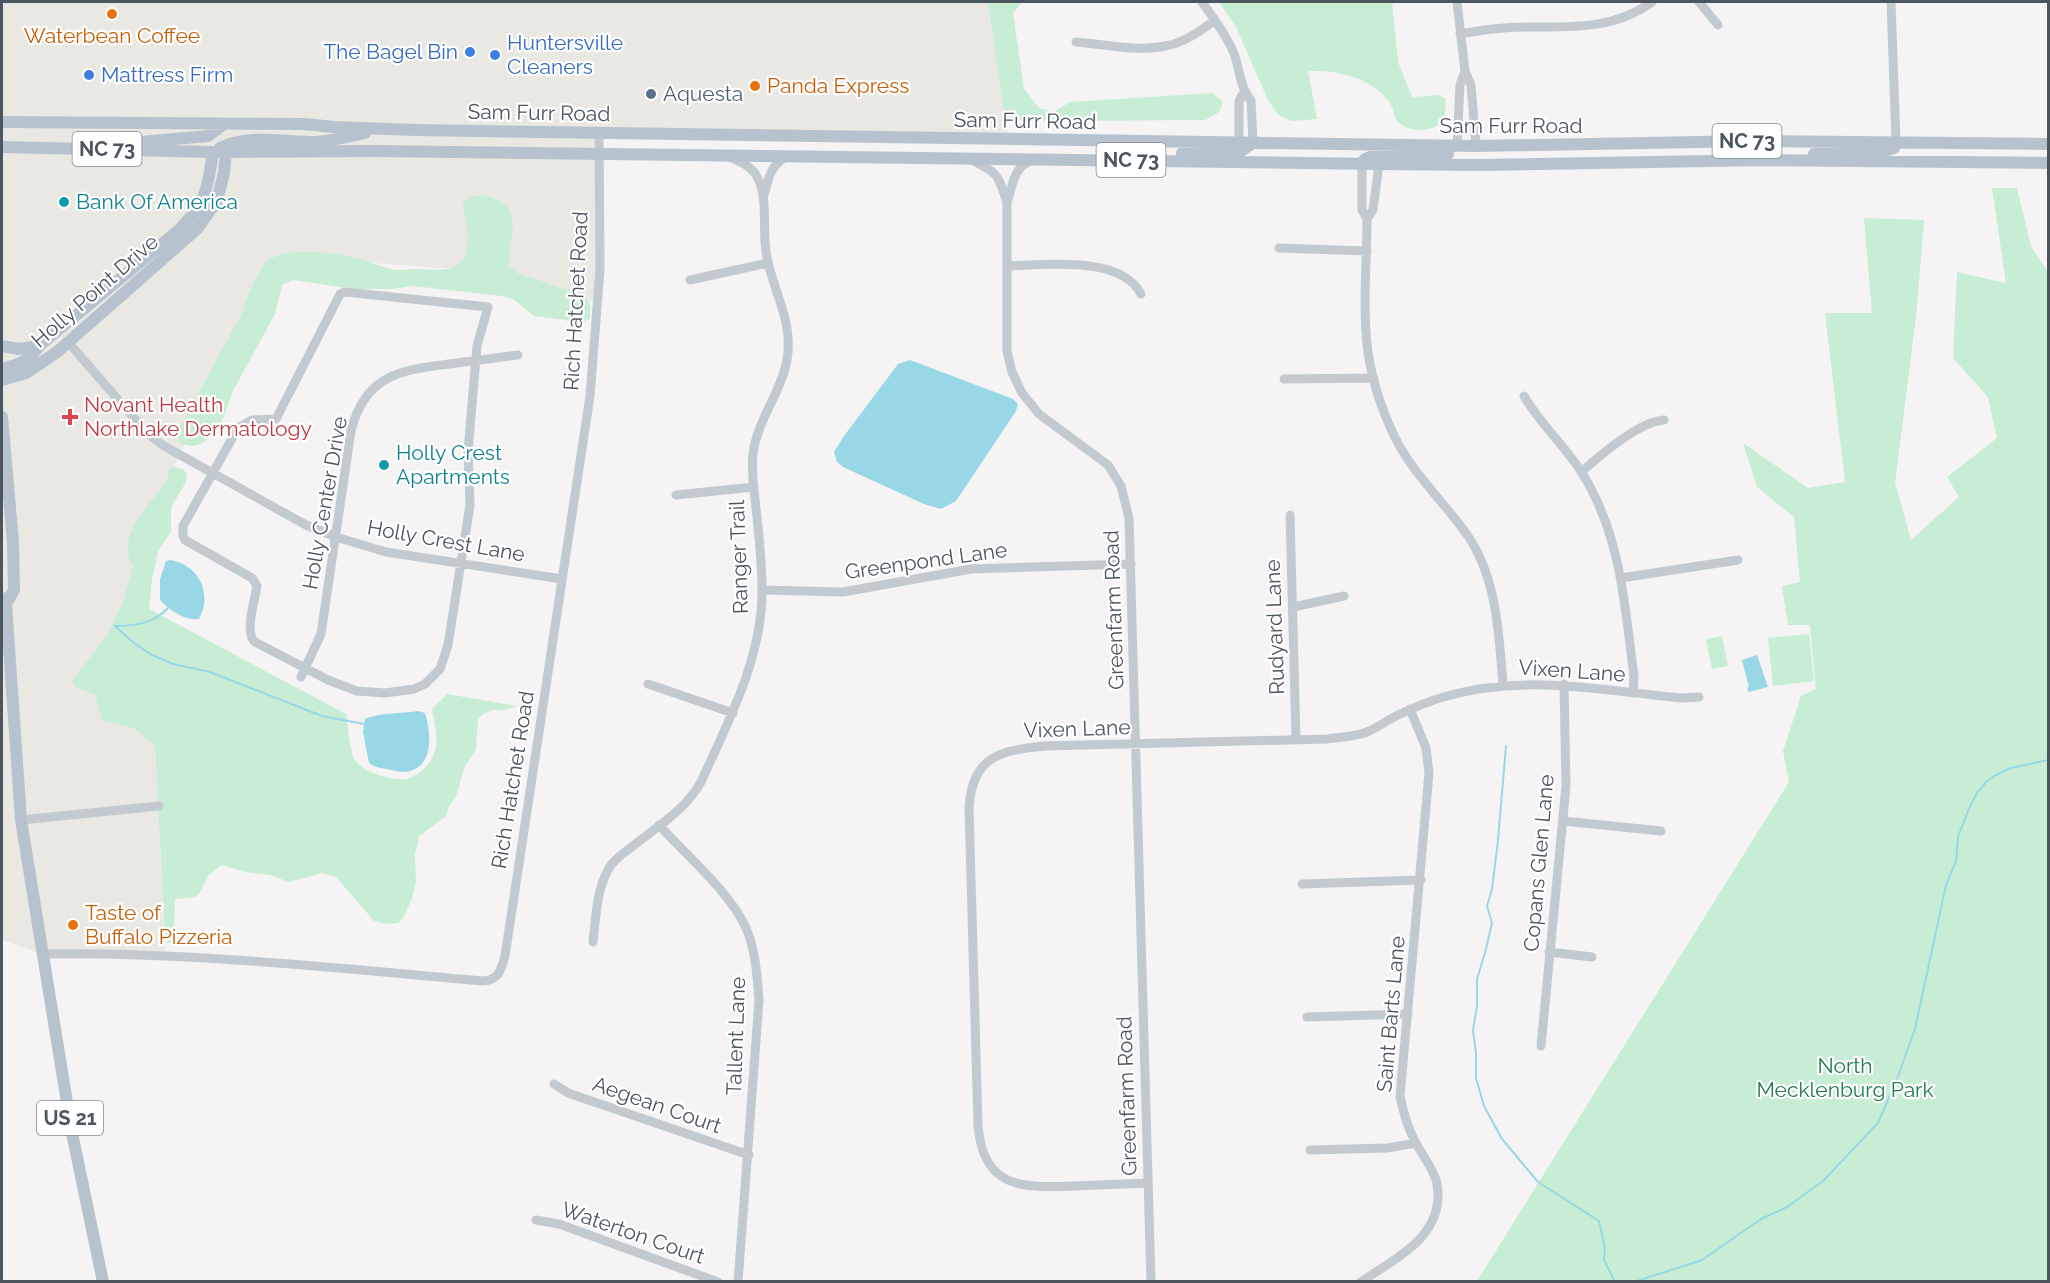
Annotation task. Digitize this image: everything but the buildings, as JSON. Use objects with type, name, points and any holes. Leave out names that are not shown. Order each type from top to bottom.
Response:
[{"type":"main road","name":"Sam Furr Road","points":[[2,122],[304,124],[377,129],[1457,146],[1752,141],[2049,144]]},
{"type":"main road","points":[[65,148],[208,136],[224,124]]},
{"type":"main road","points":[[220,151],[234,142],[316,142],[347,138],[377,129]]},
{"type":"main road","points":[[1765,160],[1836,151],[1884,151],[1894,148],[1896,142]]},
{"type":"main road","points":[[1088,159],[1198,152],[1241,152],[1253,143]]},
{"type":"main road","points":[[1362,163],[1365,159],[1375,155],[1446,154],[1542,146]]},
{"type":"main road","name":"Sam Furr Road","points":[[2,147],[1379,164],[1765,160],[2049,163]]},
{"type":"main road","name":"Holly Point Drive","points":[[2,369],[24,362],[31,357],[39,346],[180,229],[198,209],[208,189],[220,151]]},
{"type":"main road","name":"Holly Point Drive","points":[[2,380],[26,373],[39,365],[197,229],[217,201],[224,173],[220,151]]},
{"type":"main road","points":[[68,342],[66,338],[72,330],[137,264]]},
{"type":"main road","points":[[2,346],[19,349],[39,346]]},
{"type":"main road","name":"US 21","points":[[2,417],[13,542],[14,590],[4,601],[21,820],[72,1133],[103,1281]]},
{"type":"street","points":[[1202,2],[1233,52],[1244,92],[1251,100],[1253,143]]},
{"type":"street","points":[[1457,2],[1465,70],[1471,85],[1476,146]]},
{"type":"street","points":[[1460,33],[1502,28],[1565,28],[1599,25],[1634,13],[1652,2]]},
{"type":"street","points":[[1699,2],[1718,24]]},
{"type":"street","points":[[1891,2],[1896,142]]},
{"type":"street","points":[[1076,42],[1143,48],[1167,46],[1197,33],[1215,20]]},
{"type":"street","points":[[1457,146],[1460,85],[1465,70]]},
{"type":"street","points":[[1239,143],[1239,101],[1244,92]]},
{"type":"street","name":"Rich Hatchet Road","points":[[42,954],[215,957],[483,981],[497,976],[505,956],[582,455],[597,326],[600,269],[599,133]]},
{"type":"street","name":"Ranger Trail","points":[[593,942],[599,897],[609,869],[659,825],[684,807],[694,795],[733,713],[755,646],[759,624],[762,590],[753,455],[756,439],[780,385],[787,359],[788,341],[785,313],[768,262],[763,198],[756,176],[751,169],[726,156]]},
{"type":"street","name":"Ranger Trail","points":[[763,198],[770,172],[777,162],[787,156]]},
{"type":"street","name":"Greenfarm Road","points":[[967,158],[986,167],[998,177],[1003,185],[1007,202],[1007,351],[1012,372],[1022,393],[1039,414],[1096,455],[1115,474],[1121,486],[1129,518],[1151,1281]]},
{"type":"street","name":"Greenfarm Road","points":[[1007,202],[1017,171],[1033,159]]},
{"type":"street","points":[[1362,163],[1362,210],[1367,219],[1367,332],[1370,365],[1383,410],[1403,450],[1424,483],[1467,534],[1485,567],[1491,588],[1503,685]]},
{"type":"street","points":[[1367,219],[1374,210],[1379,164]]},
{"type":"street","points":[[1279,248],[1367,251]]},
{"type":"street","points":[[690,280],[768,262]]},
{"type":"street","points":[[1007,266],[1097,267],[1127,279],[1141,294]]},
{"type":"street","points":[[345,292],[488,307],[477,346],[469,438],[470,505],[444,658],[440,669],[425,684],[401,692],[357,691],[305,668],[251,639],[256,582],[185,540],[183,536],[183,526],[212,472],[234,433],[243,424],[258,419],[276,419],[340,294],[345,292]]},
{"type":"street","name":"Holly Crest Lane","points":[[68,342],[148,435],[306,525],[386,552],[562,579]]},
{"type":"street","name":"Holly Center Drive","points":[[301,677],[321,634],[351,431],[357,413],[369,394],[380,383],[403,371],[518,356]]},
{"type":"street","points":[[1284,379],[1374,378]]},
{"type":"street","points":[[1524,396],[1534,413],[1581,472],[1595,496],[1612,539],[1621,578],[1634,677],[1633,693]]},
{"type":"street","points":[[1581,472],[1642,426],[1664,420]]},
{"type":"street","points":[[676,495],[754,488]]},
{"type":"street","name":"Rudyard Lane","points":[[1290,515],[1296,739]]},
{"type":"street","points":[[1621,578],[1737,560]]},
{"type":"street","name":"Greenpond Lane","points":[[762,590],[843,592],[971,569],[1131,564]]},
{"type":"street","points":[[1293,607],[1344,596]]},
{"type":"street","points":[[648,684],[733,713]]},
{"type":"street","name":"Vixen Lane","points":[[1148,1183],[1018,1185],[1002,1177],[987,1161],[982,1150],[978,1125],[969,808],[972,785],[983,767],[1008,750],[1018,748],[1327,739],[1355,736],[1368,732],[1410,709],[1446,696],[1503,685],[1563,684],[1680,698],[1699,697]]},
{"type":"street","name":"Copans Glen Lane","points":[[1541,1046],[1563,821],[1566,763],[1563,684]]},
{"type":"street","name":"Saint Barts Lane","points":[[1360,1281],[1418,1242],[1433,1222],[1437,1210],[1437,1184],[1406,1121],[1400,1096],[1428,802],[1428,759],[1421,734],[1410,709]]},
{"type":"street","points":[[21,820],[159,806]]},
{"type":"street","points":[[1563,821],[1661,831]]},
{"type":"street","name":"Tallent Lane","points":[[659,825],[721,891],[743,922],[753,950],[759,1000],[738,1281]]},
{"type":"street","points":[[1302,884],[1421,880]]},
{"type":"street","points":[[1549,952],[1592,957]]},
{"type":"street","points":[[1307,1017],[1408,1014]]},
{"type":"street","name":"Aegean Court","points":[[554,1084],[568,1092],[749,1155]]},
{"type":"street","points":[[1310,1150],[1387,1148],[1416,1143]]},
{"type":"street","name":"Waterton Court","points":[[536,1220],[559,1224],[718,1281]]},
{"type":"shaded area","points":[[2,2],[988,2],[1009,140],[599,133],[598,304],[496,272],[293,257],[258,290],[170,475],[146,549],[165,955],[42,954],[2,940]]},
{"type":"green space","points":[[988,2],[1022,2],[1013,13],[1024,89],[1039,108],[1053,112],[1070,102],[1213,93],[1223,102],[1219,112],[1205,120],[1005,119]]},
{"type":"green space","points":[[1219,2],[1392,2],[1398,62],[1412,97],[1439,95],[1446,99],[1443,119],[1432,128],[1420,130],[1408,128],[1398,122],[1389,101],[1371,85],[1343,74],[1315,71],[1308,71],[1317,119],[1292,121],[1278,115],[1268,100],[1236,27]]},
{"type":"green space","name":"North Mecklenburg Park","points":[[1992,188],[2017,188],[2031,246],[2048,272],[2048,1281],[1477,1281],[1789,782],[1783,751],[1801,696],[1816,689],[1810,625],[1788,625],[1782,586],[1800,582],[1794,517],[1757,487],[1743,443],[1808,488],[1845,482],[1825,313],[1872,313],[1864,218],[1924,220],[1916,317],[1895,483],[1911,540],[1959,497],[1947,477],[1997,438],[1988,397],[1953,358],[1957,272],[2006,283]]},
{"type":"green space","points":[[484,195],[506,206],[511,213],[513,222],[509,265],[517,273],[585,296],[590,305],[590,319],[582,322],[534,316],[513,299],[502,296],[413,286],[393,289],[354,289],[293,280],[282,285],[275,314],[233,391],[224,416],[215,432],[201,444],[192,446],[180,444],[177,439],[178,431],[243,311],[253,285],[266,262],[286,254],[312,252],[364,260],[394,270],[448,269],[460,262],[467,248],[463,202],[471,196]]},
{"type":"green space","points":[[174,467],[183,469],[187,474],[186,482],[171,507],[171,532],[158,551],[149,609],[346,714],[350,745],[358,764],[378,775],[400,779],[411,778],[424,769],[431,760],[436,746],[432,709],[447,694],[517,706],[505,710],[493,710],[478,719],[476,750],[465,766],[456,796],[446,816],[419,836],[415,855],[416,883],[411,901],[398,923],[388,924],[374,921],[336,877],[323,873],[289,882],[270,875],[245,872],[222,865],[209,875],[199,894],[194,897],[175,899],[173,942],[165,941],[155,745],[135,729],[102,720],[95,694],[76,688],[72,681],[108,634],[123,602],[133,566],[128,544],[131,534],[142,512],[164,485],[168,478],[168,470]]},
{"type":"green space","points":[[1809,634],[1814,681],[1773,686],[1768,638]]},
{"type":"green space","points":[[1722,636],[1728,666],[1712,669],[1706,639]]},
{"type":"water","points":[[910,360],[1013,399],[1018,404],[1016,411],[956,501],[941,509],[924,504],[843,467],[837,462],[834,452],[898,364]]},
{"type":"water","points":[[170,560],[189,568],[201,582],[204,600],[199,619],[183,617],[160,600],[160,579],[166,561]]},
{"type":"water","points":[[1757,655],[1768,687],[1749,692],[1742,660]]},
{"type":"water","points":[[418,711],[425,713],[429,729],[429,746],[423,762],[406,772],[380,768],[369,763],[363,732],[365,719],[384,714]]},
{"type":"waterway","points":[[115,626],[144,623],[157,617],[168,608]]},
{"type":"waterway","points":[[115,626],[152,655],[173,664],[210,672],[322,716],[364,724]]},
{"type":"waterway","points":[[1506,746],[1498,840],[1492,889],[1487,906],[1492,923],[1477,979],[1477,1006],[1473,1030],[1476,1078],[1484,1106],[1502,1139],[1538,1182],[1599,1221],[1605,1248],[1604,1260],[1615,1282]]},
{"type":"waterway","points":[[1634,1282],[1702,1260],[1761,1219],[1787,1207],[1823,1181],[1878,1123],[1915,1029],[1946,885],[1956,861],[1958,837],[1968,811],[1977,793],[1987,781],[1996,775],[2011,768],[2048,760]]},
{"type":"place","name":"Waterbean Coffee","points":[[112,14]]},
{"type":"place","name":"The Bagel Bin","points":[[470,52]]},
{"type":"place","name":"Huntersville Cleaners","points":[[495,55]]},
{"type":"place","name":"Mattress Firm","points":[[89,75]]},
{"type":"place","name":"Panda Express","points":[[755,86]]},
{"type":"place","name":"Aquesta","points":[[651,94]]},
{"type":"place","name":"Bank Of America","points":[[64,202]]},
{"type":"place","name":"Novant Health Northlake Dermatology","points":[[70,417]]},
{"type":"place","name":"Holly Crest Apartments","points":[[384,465]]},
{"type":"place","name":"Taste of Buffalo Pizzeria","points":[[73,925]]}]
